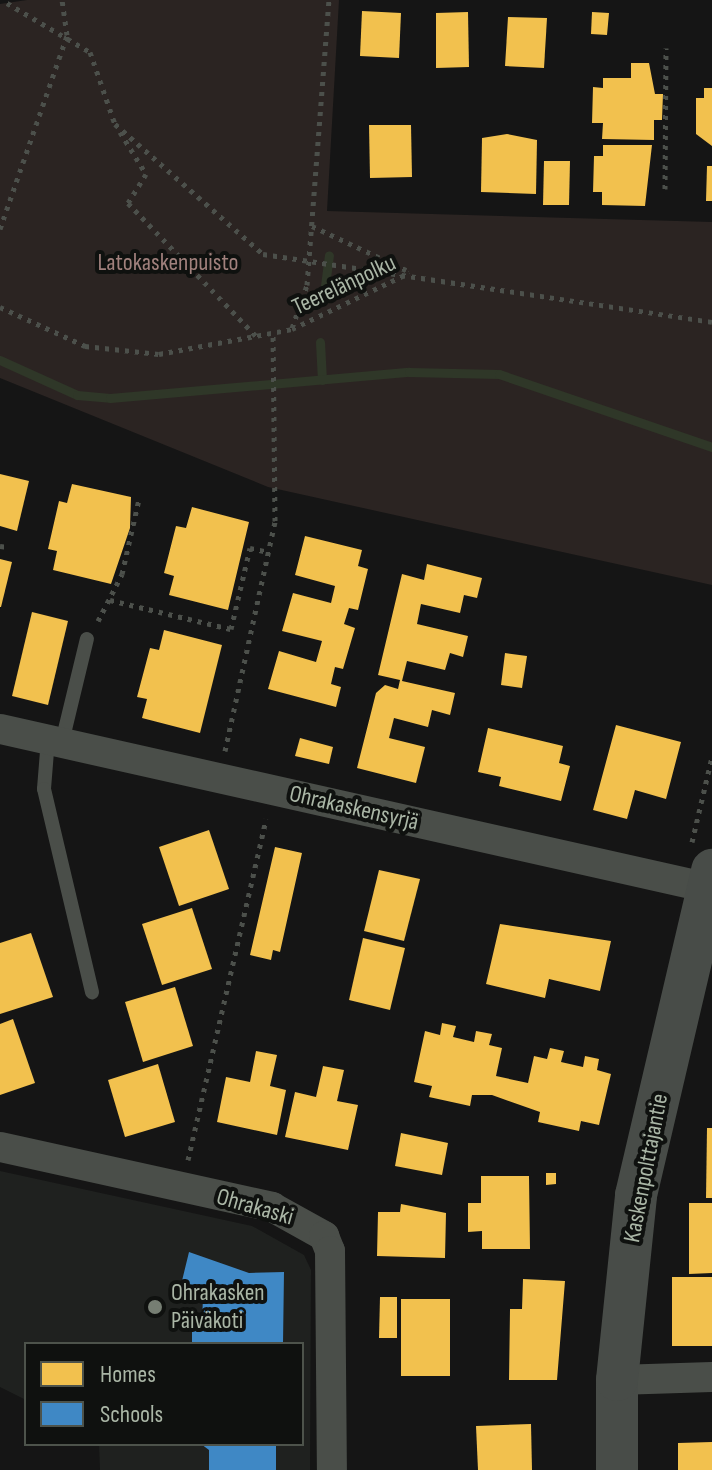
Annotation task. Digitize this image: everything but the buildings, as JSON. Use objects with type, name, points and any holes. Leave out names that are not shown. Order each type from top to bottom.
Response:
[{"type":"street","name":"Ohrakaskensyrjä","points":[[0,729],[701,880]]},
{"type":"street","name":"Kaskenpolttajantie","points":[[617,1470],[617,1380],[636,1195],[701,880]]},
{"type":"street","name":"Ohrakaski","points":[[0,1147],[272,1207],[324,1236],[330,1251],[332,1470]]},
{"type":"street","points":[[617,1380],[712,1377]]},
{"type":"lane","points":[[87,639],[55,741],[44,789],[92,992]]},
{"type":"path","points":[[0,229],[67,35],[62,0]]},
{"type":"path","points":[[292,329],[309,257],[329,0]]},
{"type":"path","points":[[7,3],[67,35],[90,52],[115,124],[146,174],[128,203],[258,338]]},
{"type":"path","points":[[665,189],[666,48]]},
{"type":"path","points":[[115,124],[241,240],[263,254],[309,257],[410,272]]},
{"type":"path","points":[[312,226],[410,272]]},
{"type":"path","name":"Teerelänpolku","points":[[0,307],[114,353],[159,354],[258,338],[292,329],[410,272],[712,322]]},
{"type":"path","points":[[222,766],[269,552],[280,462],[273,335]]},
{"type":"path","points":[[87,639],[110,600],[139,499]]},
{"type":"path","points":[[0,546],[8,547]]},
{"type":"path","points":[[110,600],[231,629],[250,548],[269,552]]},
{"type":"path","points":[[701,880],[712,757]]},
{"type":"path","points":[[186,1169],[269,809]]},
{"type":"shaded area","name":"Ohrakasken Päiväkoti","points":[[0,1171],[252,1226],[304,1255],[311,1270],[310,1470],[100,1470],[99,1446],[304,1446],[304,1342],[24,1342],[24,1399],[0,1387]]},
{"type":"green space","name":"Latokaskenpuisto","points":[[27,0],[339,0],[327,211],[712,222],[712,585],[268,487],[0,378],[0,4]]},
{"type":"waterway","points":[[323,301],[329,255]]},
{"type":"waterway","points":[[320,342],[322,380]]},
{"type":"waterway","points":[[0,360],[77,395],[110,398],[409,372],[499,374],[712,447]]},
{"type":"place","name":"Ohrakasken Päiväkoti","points":[[155,1307]]}]
